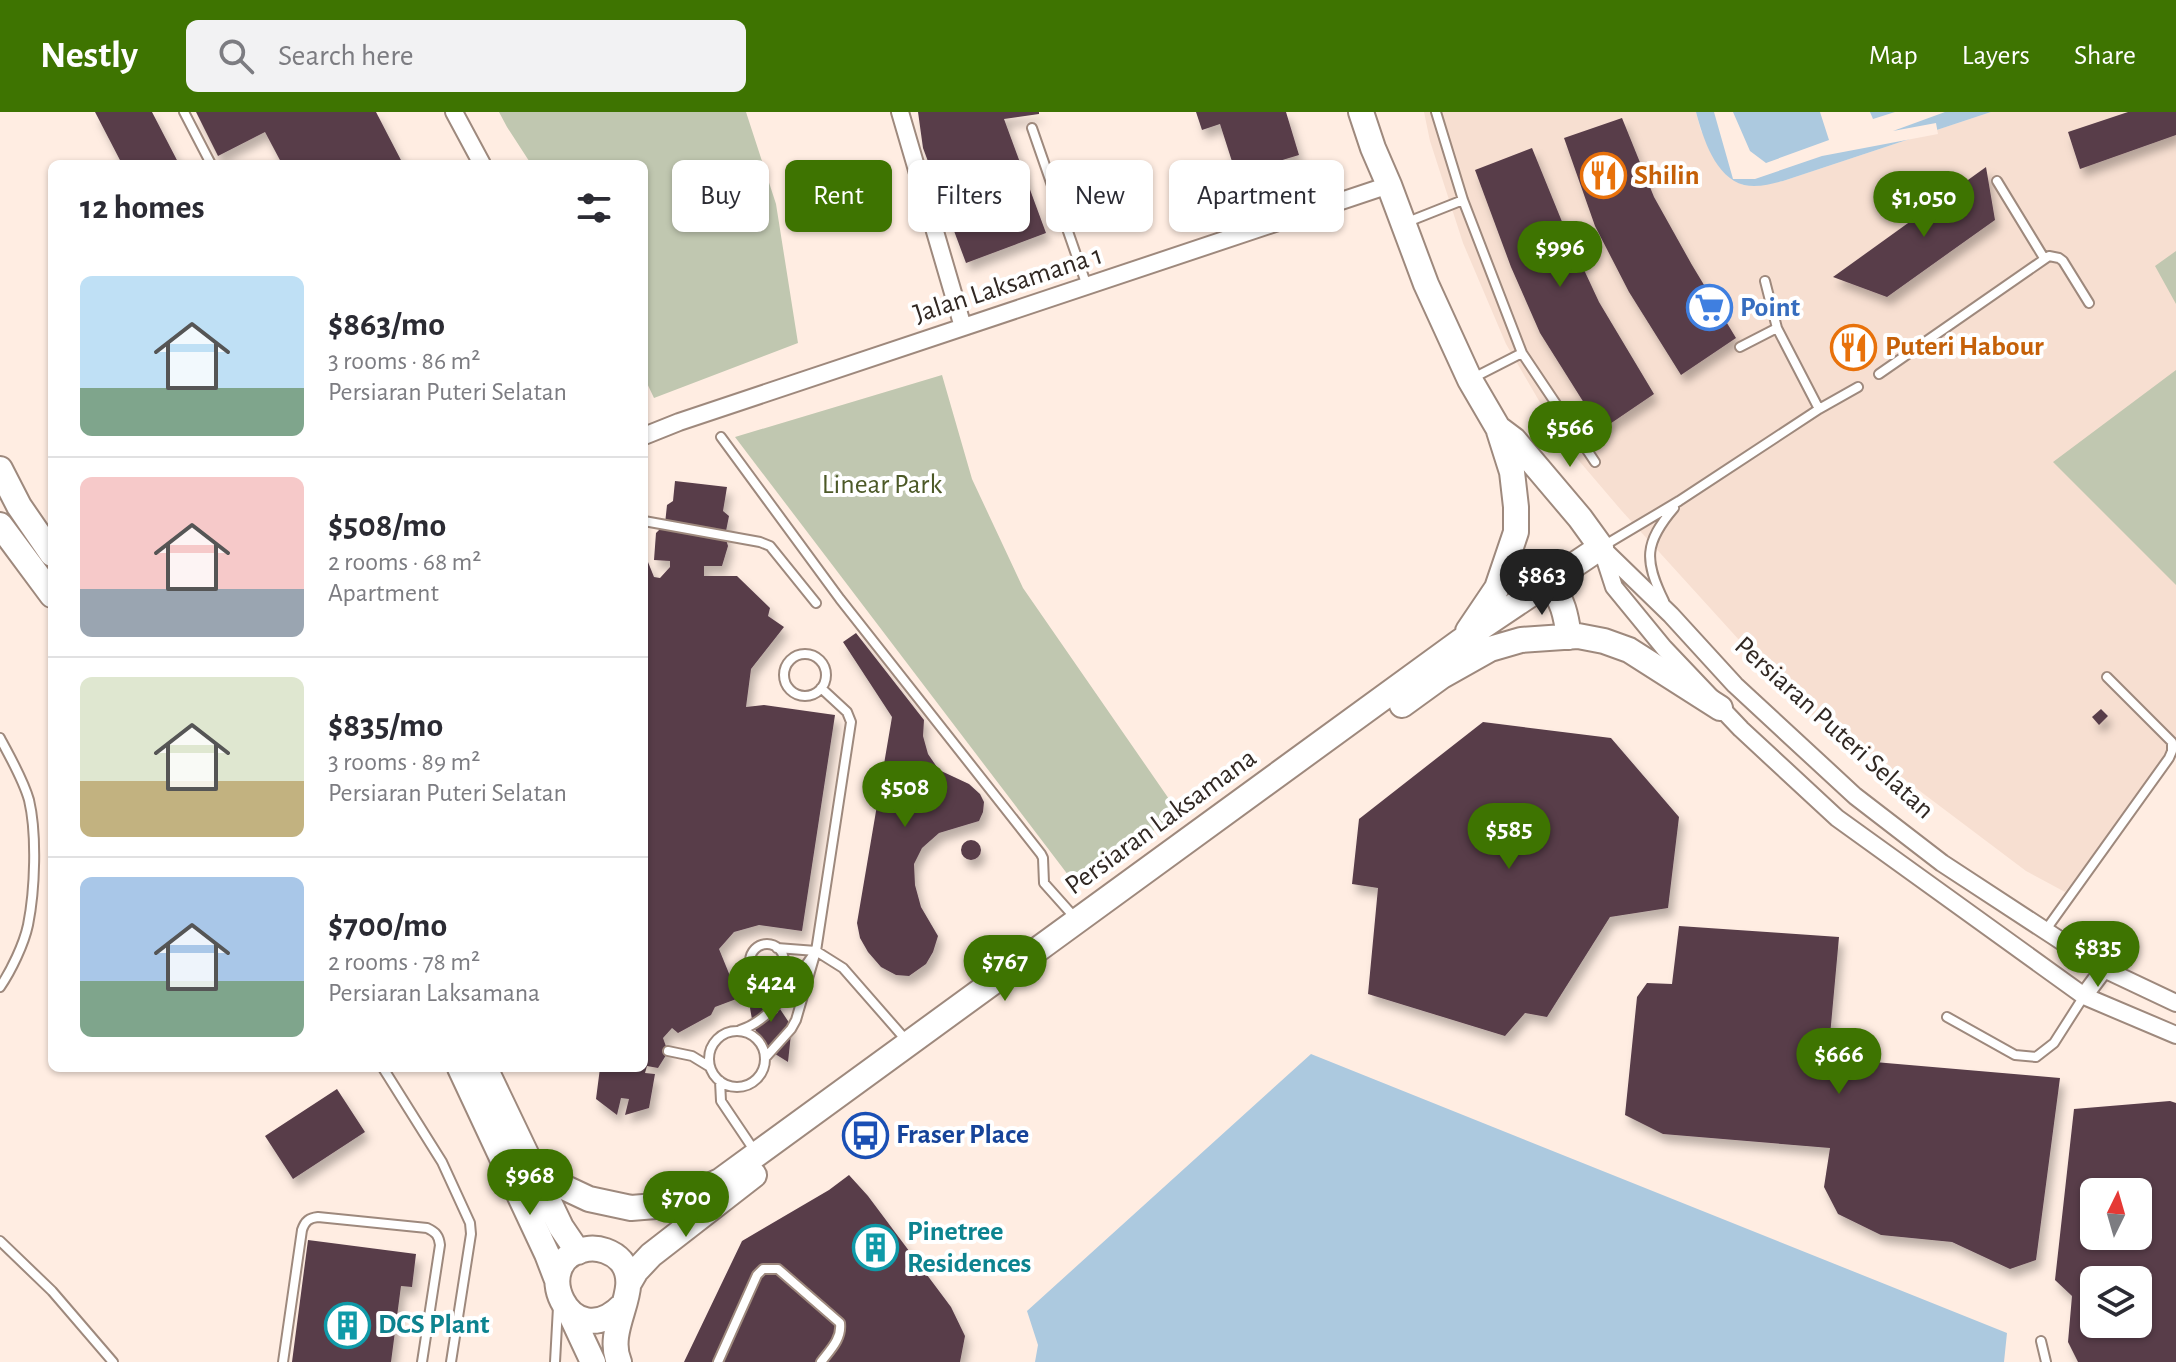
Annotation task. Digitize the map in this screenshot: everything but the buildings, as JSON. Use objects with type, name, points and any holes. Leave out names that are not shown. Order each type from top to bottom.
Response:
[{"type":"street","points":[[454,112],[480,160]]},
{"type":"street","points":[[900,112],[963,327]]},
{"type":"street","name":"Persiaran Puteri Selatan","points":[[1361,112],[1426,284],[1470,380],[1498,428],[1514,440],[1601,547],[1671,615],[1735,685],[1855,796],[1942,863],[2045,931],[2104,969],[2176,1003]]},
{"type":"street","name":"Jalan Laksamana 1","points":[[648,434],[1389,185]]},
{"type":"street","points":[[1461,641],[1497,588],[1516,532],[1512,472],[1498,428]]},
{"type":"street","points":[[0,469],[19,506],[48,548]]},
{"type":"street","points":[[0,525],[48,590]]},
{"type":"street","name":"Persiaran Puteri Selatan","points":[[1601,547],[1614,587],[1664,648],[1741,729],[1837,818],[2084,996],[2176,1035]]},
{"type":"street","name":"Persiaran Laksamana","points":[[624,1283],[651,1255],[760,1161],[909,1043],[1461,641],[1601,547]]},
{"type":"street","points":[[1549,583],[1560,596],[1569,637]]},
{"type":"street","points":[[760,1161],[1442,676],[1490,649],[1521,640],[1569,637],[1604,641],[1629,650],[1720,708]]},
{"type":"street","points":[[2084,996],[2104,969]]},
{"type":"street","points":[[462,1072],[593,1362]]},
{"type":"street","name":"Persiaran Laksamana","points":[[487,1072],[561,1227],[578,1252]]},
{"type":"street","name":"Persiaran Laksamana","points":[[526,1156],[557,1184],[589,1199],[631,1208],[668,1205],[760,1161]]},
{"type":"street","points":[[619,1362],[616,1335],[624,1283],[612,1254],[589,1248],[568,1258],[561,1267],[562,1297],[581,1318],[604,1319],[615,1313],[624,1283],[720,1181]]},
{"type":"lane","points":[[184,112],[209,160]]},
{"type":"lane","points":[[1436,112],[1463,200],[1522,353],[1595,462]]},
{"type":"lane","points":[[1032,128],[1087,286]]},
{"type":"lane","points":[[1997,181],[2044,258]]},
{"type":"lane","points":[[1404,224],[1463,200]]},
{"type":"lane","points":[[1879,374],[2044,258],[2059,258],[2089,303]]},
{"type":"lane","points":[[1765,281],[1777,328],[1819,409]]},
{"type":"lane","points":[[1740,347],[1777,328]]},
{"type":"lane","points":[[1470,380],[1522,353]]},
{"type":"lane","points":[[1601,547],[1858,387]]},
{"type":"lane","points":[[721,437],[840,599],[1041,854],[1044,883],[1077,920]]},
{"type":"lane","points":[[1671,615],[1655,582],[1650,558],[1653,537],[1679,501]]},
{"type":"lane","points":[[648,522],[770,546],[816,603]]},
{"type":"lane","points":[[801,655],[815,657],[825,668],[821,688],[809,695],[795,693],[784,675],[789,662],[801,655]]},
{"type":"lane","points":[[2045,931],[2172,751],[2172,742],[2107,677]]},
{"type":"lane","points":[[668,1051],[692,1056],[710,1067],[720,1081],[734,1087],[750,1084],[760,1075],[765,1058],[796,1020],[816,951],[851,722],[847,712],[821,688]]},
{"type":"lane","points":[[0,738],[28,799],[34,865],[28,926],[0,987]]},
{"type":"lane","points":[[777,948],[783,958],[779,973],[763,978],[754,972],[751,957],[761,946],[816,951],[849,973],[909,1043]]},
{"type":"lane","points":[[710,1067],[710,1050],[720,1037],[748,1027],[773,1009],[816,951]]},
{"type":"lane","points":[[769,978],[773,1009]]},
{"type":"lane","points":[[1947,1017],[2015,1055],[2036,1057],[2054,1043],[2084,996]]},
{"type":"lane","points":[[728,1033],[752,1036],[765,1058]]},
{"type":"lane","points":[[386,1072],[442,1162],[470,1223],[471,1234],[451,1362]]},
{"type":"lane","points":[[720,1081],[721,1101],[760,1161]]},
{"type":"lane","points":[[283,1362],[302,1230],[311,1218],[318,1217],[427,1228],[439,1237],[422,1362]]},
{"type":"lane","points":[[0,1241],[52,1291],[113,1362]]},
{"type":"lane","points":[[718,1362],[757,1275],[763,1269],[771,1268],[778,1269],[840,1323],[837,1341],[821,1362]]},
{"type":"lane","points":[[555,1362],[562,1297]]},
{"type":"lane","points":[[2041,1341],[2046,1362]]},
{"type":"shaded area","points":[[1424,112],[1696,112],[1701,131],[1733,179],[1743,185],[1756,186],[1783,181],[1991,112],[2176,112],[2176,747],[2065,892],[2026,871],[1892,770],[1799,706],[1563,442],[1506,344],[1463,243],[1430,141]]},
{"type":"green space","points":[[499,112],[746,112],[762,160],[672,160],[672,232],[769,232],[769,183],[776,204],[798,343],[654,398],[648,385],[648,160],[528,160]]},
{"type":"green space","points":[[2176,251],[2176,304],[2155,266]]},
{"type":"green space","points":[[2176,370],[2176,585],[2053,462]]},
{"type":"green space","name":"Linear Park","points":[[942,375],[972,479],[1023,588],[1178,812],[1078,888],[735,437]]},
{"type":"water","points":[[1696,112],[1991,112],[1783,181],[1754,186],[1734,181],[1725,174],[1712,155]]},
{"type":"water","points":[[1311,1054],[2007,1333],[2004,1362],[1035,1362],[1038,1345],[1027,1311]]},
{"type":"pier","points":[[1714,112],[1733,112],[1750,151],[1766,163],[1829,140],[1820,112],[1870,112],[1873,119],[1895,112],[1945,112],[1893,131],[1936,123],[1938,134],[1822,156],[1755,179],[1733,179]]},
{"type":"place","name":"Shilin","points":[[1603,176]]},
{"type":"place","name":"Point","points":[[1709,308]]},
{"type":"place","name":"Puteri Habour","points":[[1854,347]]},
{"type":"place","name":"Fraser Place","points":[[865,1135]]},
{"type":"place","name":"Pinetree Residences","points":[[876,1248]]},
{"type":"place","name":"DCS Plant","points":[[347,1325]]}]
